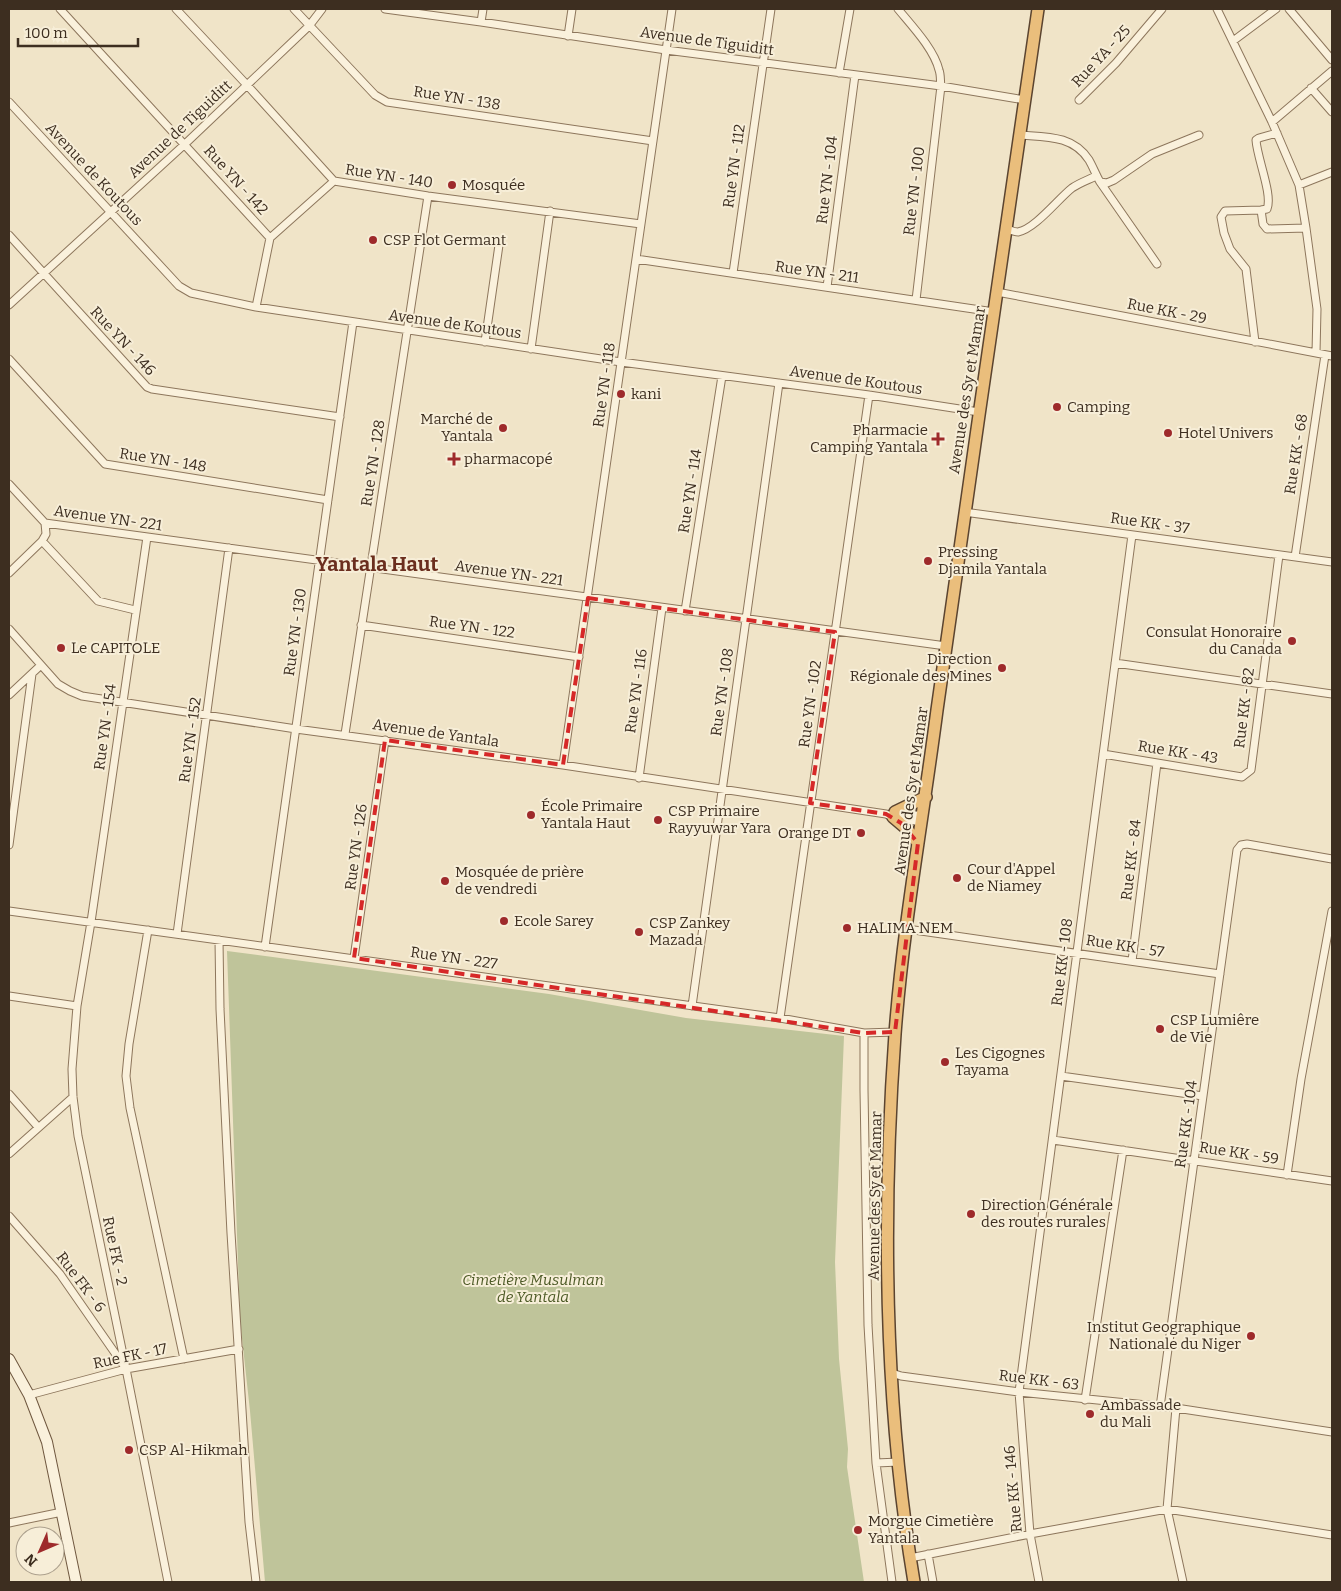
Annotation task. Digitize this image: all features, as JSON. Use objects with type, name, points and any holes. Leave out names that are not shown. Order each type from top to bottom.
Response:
[{"type":"highway","name":"Avenue des Sy et Mamar","points":[[914,1582],[899,1462],[892,1373],[888,1259],[890,1109],[895,1032],[906,930],[926,797],[964,512],[1038,9]]},
{"type":"highway","points":[[918,843],[891,814],[926,797]]},
{"type":"main road","points":[[9,1359],[28,1395],[47,1442],[76,1582]]},
{"type":"street","name":"Rue YN - 142","points":[[60,9],[270,238]]},
{"type":"street","name":"Rue YN - 140","points":[[176,9],[334,181],[428,196],[641,224]]},
{"type":"street","name":"Rue YN - 138","points":[[294,9],[375,95],[387,102],[653,142]]},
{"type":"street","name":"Avenue de Tiguiditt","points":[[9,305],[185,144],[309,26],[322,9]]},
{"type":"street","name":"Avenue de Tiguiditt","points":[[390,9],[666,50],[941,86],[1025,100]]},
{"type":"street","points":[[481,22],[483,9]]},
{"type":"street","points":[[568,36],[572,9]]},
{"type":"street","name":"Rue YN - 118","points":[[563,766],[672,9]]},
{"type":"street","points":[[770,12],[777,9]]},
{"type":"street","points":[[839,73],[850,9]]},
{"type":"street","name":"Rue YN - 100","points":[[898,9],[923,40],[935,60],[939,70],[941,86],[916,300]]},
{"type":"street","name":"Rue YA - 25","points":[[1079,100],[1116,63],[1162,9]]},
{"type":"street","points":[[1218,9],[1272,122],[1299,185],[1317,309],[1316,353]]},
{"type":"street","points":[[1233,41],[1276,9]]},
{"type":"street","points":[[1290,9],[1332,60]]},
{"type":"street","name":"Rue YN - 112","points":[[733,273],[770,12]]},
{"type":"street","points":[[1272,122],[1332,71]]},
{"type":"street","name":"Rue YN - 104","points":[[827,287],[855,75]]},
{"type":"street","points":[[1311,88],[1332,112]]},
{"type":"street","name":"Avenue de Koutous","points":[[9,102],[184,290],[191,293],[256,307],[408,331],[979,412]]},
{"type":"street","points":[[1255,342],[1246,269],[1230,249],[1221,217],[1225,210],[1261,210],[1267,209],[1269,206],[1256,140],[1277,133]]},
{"type":"street","points":[[1020,135],[1065,140],[1082,152],[1089,160],[1098,179],[1157,264]]},
{"type":"street","points":[[1006,229],[1018,232],[1025,229],[1077,184],[1098,179],[1106,183],[1114,180],[1152,154],[1199,135]]},
{"type":"street","points":[[1299,185],[1332,172]]},
{"type":"street","points":[[256,307],[270,238],[334,181]]},
{"type":"street","name":"Rue YN - 128","points":[[345,734],[428,196]]},
{"type":"street","points":[[1261,210],[1263,224],[1267,229],[1306,228]]},
{"type":"street","points":[[531,349],[550,211]]},
{"type":"street","name":"Rue YN - 146","points":[[9,235],[147,387],[340,417]]},
{"type":"street","points":[[485,342],[498,245]]},
{"type":"street","name":"Rue YN - 211","points":[[636,259],[994,312]]},
{"type":"street","name":"Rue KK - 29","points":[[997,292],[1329,356]]},
{"type":"street","name":"Rue YN - 130","points":[[265,947],[353,322]]},
{"type":"street","name":"Rue KK - 68","points":[[1295,557],[1329,356]]},
{"type":"street","name":"Rue YN - 148","points":[[9,359],[105,464],[328,500]]},
{"type":"street","name":"Rue YN - 114","points":[[685,611],[722,376]]},
{"type":"street","name":"Rue YN - 108","points":[[692,1006],[779,383]]},
{"type":"street","name":"Rue YN - 102","points":[[780,1018],[869,395]]},
{"type":"street","points":[[9,484],[45,523]]},
{"type":"street","name":"Rue KK - 37","points":[[964,512],[1332,562]]},
{"type":"street","name":"Avenue YN- 221","points":[[42,541],[46,534],[45,523],[946,646]]},
{"type":"street","name":"Rue KK - 108","points":[[1019,1392],[1132,535]]},
{"type":"street","name":"Rue YN - 154","points":[[91,922],[147,537]]},
{"type":"street","points":[[9,572],[42,541],[98,601],[135,610]]},
{"type":"street","name":"Rue YN - 152","points":[[177,934],[229,548]]},
{"type":"street","name":"Rue KK - 82","points":[[1247,774],[1251,770],[1278,555]]},
{"type":"street","name":"Rue YN - 116","points":[[638,778],[662,608]]},
{"type":"street","name":"Rue YN - 122","points":[[361,625],[579,657]]},
{"type":"street","name":"Avenue de Yantala","points":[[9,629],[58,684],[70,691],[89,697],[922,819]]},
{"type":"street","points":[[1115,663],[1332,694]]},
{"type":"street","points":[[9,694],[42,665]]},
{"type":"street","points":[[9,845],[32,674]]},
{"type":"street","name":"Rue YN - 126","points":[[354,958],[385,740]]},
{"type":"street","name":"Rue KK - 43","points":[[1103,754],[1242,777],[1247,774]]},
{"type":"street","name":"Rue KK - 84","points":[[1132,961],[1157,763]]},
{"type":"street","name":"Rue KK - 104","points":[[1160,1407],[1237,850],[1241,845],[1247,844],[1332,859]]},
{"type":"street","name":"Rue YN - 227","points":[[9,911],[780,1018],[864,1033],[895,1032]]},
{"type":"street","points":[[1287,1175],[1301,1080],[1332,911]]},
{"type":"street","name":"Rue FK - 2","points":[[91,922],[77,1006],[72,1069],[72,1097],[78,1136],[168,1582]]},
{"type":"street","points":[[148,930],[129,1044],[126,1076],[130,1108],[184,1359]]},
{"type":"street","name":"Rue KK - 57","points":[[906,930],[1077,952],[1220,974]]},
{"type":"street","points":[[219,940],[220,1009],[231,1234],[249,1522],[256,1582]]},
{"type":"street","points":[[9,996],[77,1006]]},
{"type":"street","points":[[864,1033],[868,1325],[876,1463],[892,1582]]},
{"type":"street","points":[[1061,1076],[1203,1096]]},
{"type":"street","points":[[9,1094],[38,1127]]},
{"type":"street","points":[[9,1154],[72,1097]]},
{"type":"street","name":"Rue KK - 59","points":[[1053,1140],[1332,1181]]},
{"type":"street","points":[[1085,1400],[1122,1150]]},
{"type":"street","name":"Rue FK - 6","points":[[9,1216],[60,1274],[126,1369]]},
{"type":"street","name":"Rue FK - 17","points":[[28,1395],[126,1369],[239,1350]]},
{"type":"street","name":"Rue KK - 63","points":[[892,1373],[901,1376],[1019,1392],[1176,1408],[1332,1432]]},
{"type":"street","name":"Rue KK - 146","points":[[1019,1392],[1030,1534],[1040,1582]]},
{"type":"street","points":[[1176,1408],[1167,1509],[1184,1582]]},
{"type":"street","points":[[876,1463],[899,1462]]},
{"type":"street","points":[[910,1558],[1167,1509],[1332,1536]]},
{"type":"street","points":[[9,1523],[62,1512]]},
{"type":"street","points":[[928,1554],[933,1582]]},
{"type":"highlighted area","points":[[588,598],[835,632],[810,803],[886,814],[901,823],[918,843],[895,1032],[864,1033],[354,958],[385,740],[563,765]]},
{"type":"green space","name":"Cimetière Musulman de Yantala","points":[[227,951],[549,994],[686,1018],[844,1036],[835,1262],[839,1359],[848,1449],[847,1467],[864,1582],[265,1582],[240,1320]]},
{"type":"place","name":"Mosquée","points":[[452,185]]},
{"type":"place","name":"CSP Flot Germant","points":[[373,240]]},
{"type":"place","name":"kani","points":[[621,394]]},
{"type":"place","name":"Camping","points":[[1057,407]]},
{"type":"place","name":"Marché de Yantala","points":[[503,428]]},
{"type":"place","name":"Hotel Univers","points":[[1168,433]]},
{"type":"place","name":"Pharmacie Camping Yantala","points":[[938,439]]},
{"type":"place","name":"pharmacopé","points":[[454,459]]},
{"type":"place","name":"Pressing Djamila Yantala","points":[[928,561]]},
{"type":"place","name":"Consulat Honoraire du Canada","points":[[1292,641]]},
{"type":"place","name":"Le CAPITOLE","points":[[61,648]]},
{"type":"place","name":"Direction Régionale des Mines","points":[[1002,668]]},
{"type":"place","name":"École Primaire Yantala Haut","points":[[531,815]]},
{"type":"place","name":"CSP Primaire Rayyuwar Yara","points":[[658,820]]},
{"type":"place","name":"Orange DT","points":[[861,833]]},
{"type":"place","name":"Cour d'Appel de Niamey","points":[[957,878]]},
{"type":"place","name":"Mosquée de prière de vendredi","points":[[445,881]]},
{"type":"place","name":"Ecole Sarey","points":[[504,921]]},
{"type":"place","name":"HALIMA NEM","points":[[847,928]]},
{"type":"place","name":"CSP Zankey Mazada","points":[[639,932]]},
{"type":"place","name":"CSP Lumiêre de Vie","points":[[1160,1029]]},
{"type":"place","name":"Les Cigognes Tayama","points":[[945,1062]]},
{"type":"place","name":"Direction Générale des routes rurales","points":[[971,1214]]},
{"type":"place","name":"Institut Geographique Nationale du Niger","points":[[1251,1336]]},
{"type":"place","name":"Ambassade du Mali","points":[[1090,1414]]},
{"type":"place","name":"CSP Al-Hikmah","points":[[129,1450]]},
{"type":"place","name":"Morgue Cimetière Yantala","points":[[858,1530]]},
{"type":"district","name":"Yantala Haut","points":[[377,564]]}]
